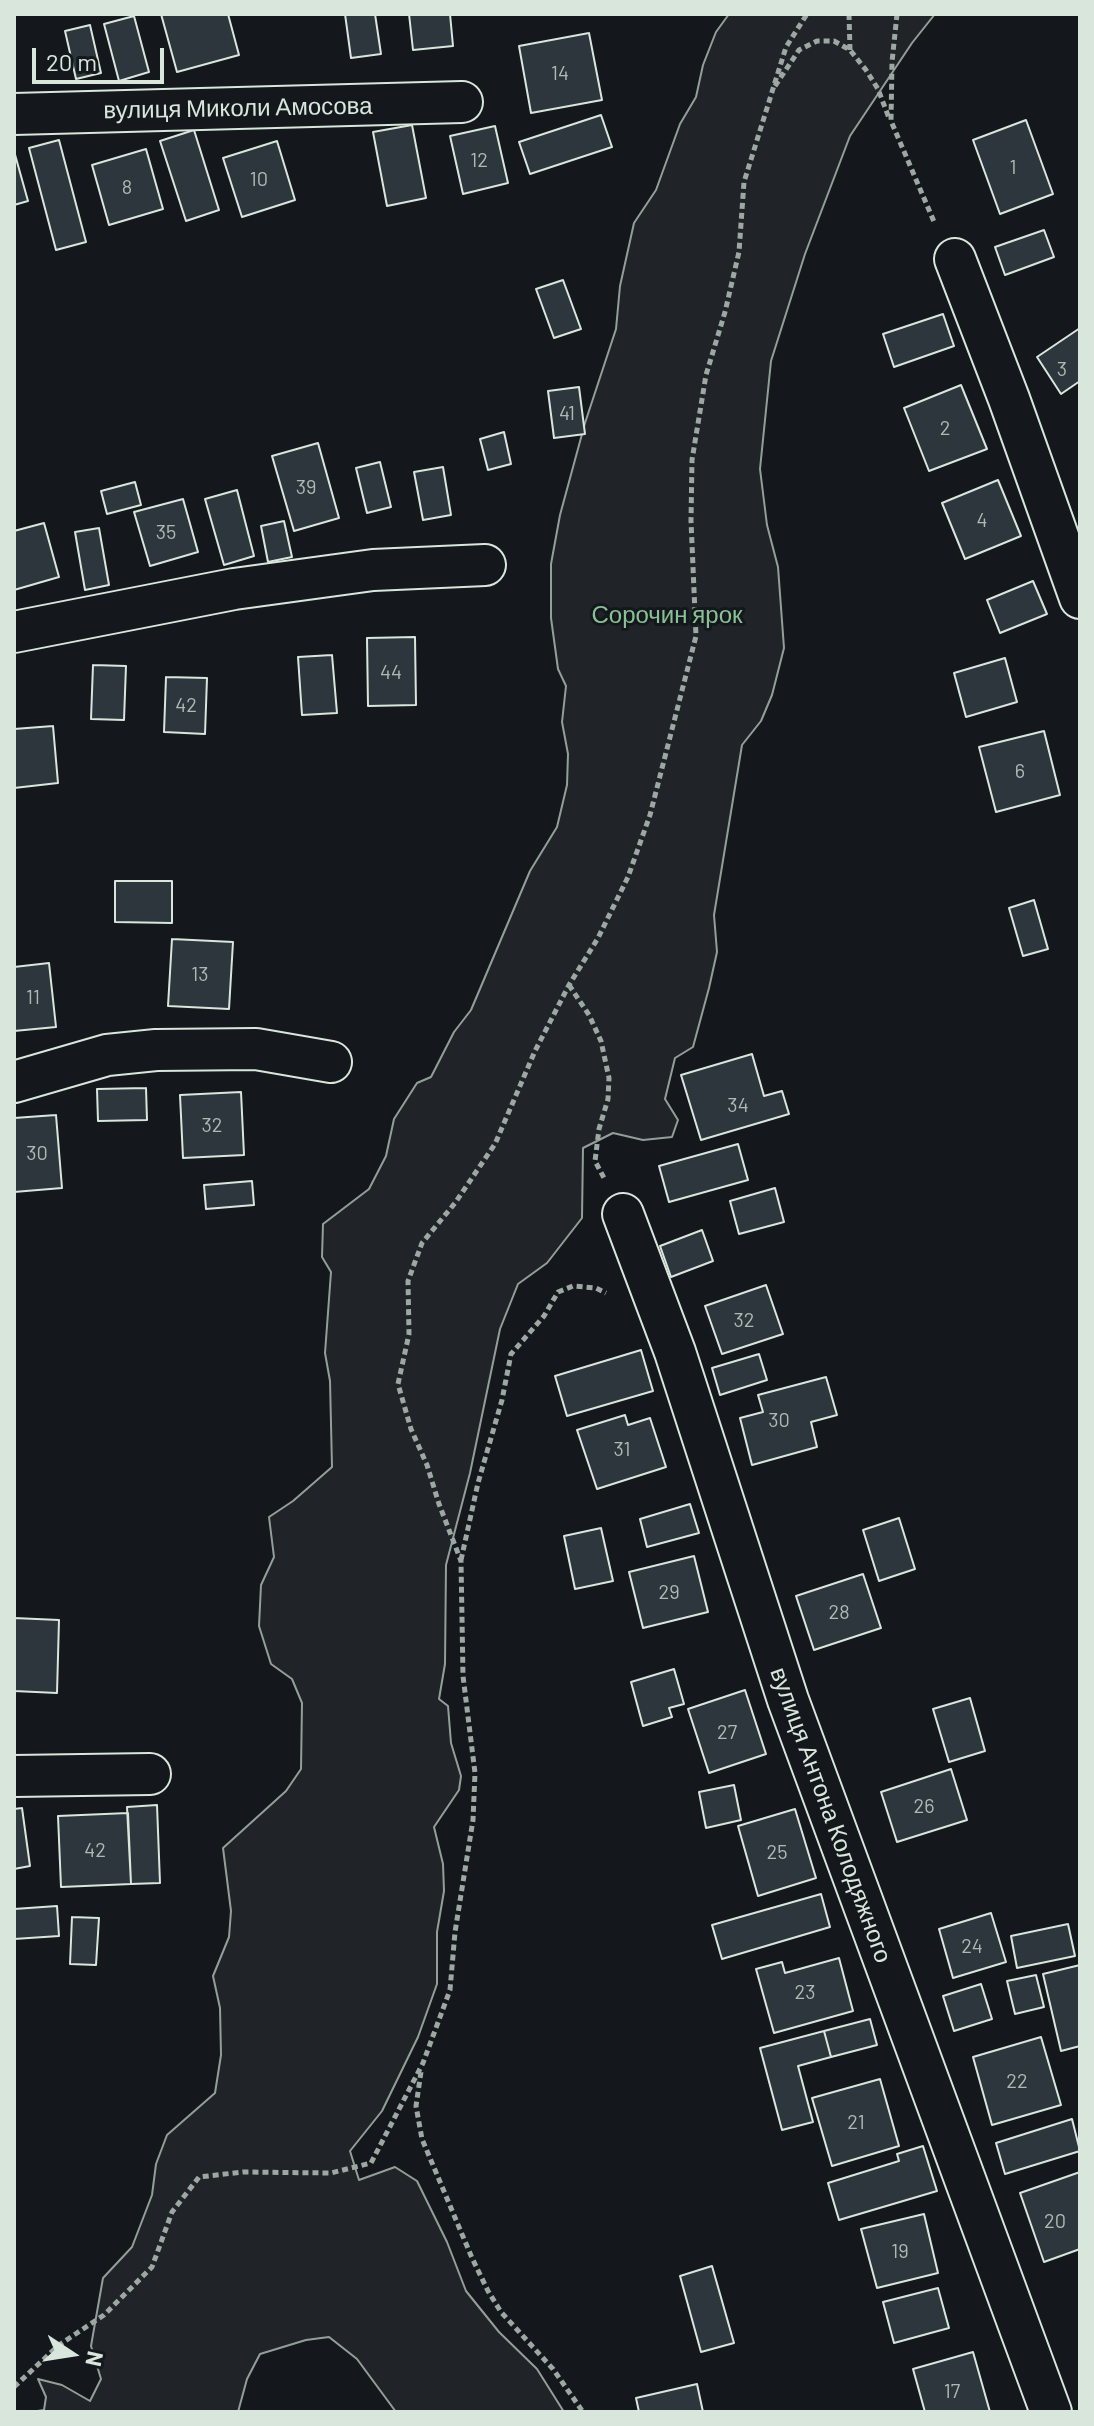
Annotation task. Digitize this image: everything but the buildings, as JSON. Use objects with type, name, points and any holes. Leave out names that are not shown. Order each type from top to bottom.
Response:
[{"type":"street","name":"вулиця Миколи Амосова","points":[[14,114],[462,102]]},
{"type":"street","points":[[955,259],[1080,598]]},
{"type":"street","points":[[14,632],[234,589],[373,570],[485,565]]},
{"type":"street","points":[[14,1082],[107,1055],[156,1050],[256,1049],[331,1062]]},
{"type":"street","name":"вулиця Антона Колодяжного","points":[[623,1214],[675,1352],[788,1700],[1051,2412]]},
{"type":"street","points":[[14,1776],[150,1774]]},
{"type":"path","points":[[461,1561],[411,1429],[398,1384],[409,1334],[408,1281],[422,1243],[455,1203],[495,1144],[535,1051],[628,877],[650,815],[696,636],[692,460],[706,375],[739,252],[744,182],[786,47],[807,14]]},
{"type":"path","points":[[849,14],[850,50]]},
{"type":"path","points":[[891,121],[897,14]]},
{"type":"path","points":[[770,94],[799,50],[817,41],[834,41],[850,50],[878,89],[931,218],[955,259]]},
{"type":"path","points":[[569,985],[589,1015],[601,1041],[609,1078],[608,1099],[599,1129],[595,1161],[623,1214]]},
{"type":"path","points":[[583,2412],[553,2369],[501,2312],[488,2291],[428,2158],[420,2130],[416,2093],[423,2063],[450,1990],[455,1932],[473,1820],[475,1773],[463,1676],[461,1561],[478,1483],[502,1400],[511,1354],[544,1316],[558,1292],[573,1286],[596,1288],[617,1299]]},
{"type":"path","points":[[14,2387],[59,2345],[104,2315],[152,2267],[172,2212],[199,2177],[243,2172],[331,2173],[371,2163],[423,2063]]},
{"type":"green space","name":"Сорочин ярок","points":[[729,14],[935,14],[850,136],[805,254],[771,361],[760,469],[767,525],[778,567],[784,648],[772,695],[761,721],[742,745],[714,915],[717,952],[693,1047],[675,1058],[665,1099],[678,1120],[672,1137],[643,1140],[613,1133],[583,1148],[582,1218],[547,1263],[518,1284],[500,1329],[470,1473],[446,1565],[445,1664],[439,1699],[448,1706],[451,1743],[461,1776],[459,1790],[434,1827],[443,1864],[444,1891],[437,1932],[437,1984],[418,2037],[382,2111],[350,2151],[359,2180],[395,2167],[417,2181],[447,2242],[466,2291],[499,2332],[537,2369],[564,2412],[396,2412],[357,2359],[329,2337],[306,2340],[260,2354],[247,2379],[238,2412],[31,2412],[44,2410],[46,2397],[38,2379],[62,2385],[90,2401],[101,2379],[91,2346],[103,2278],[132,2247],[152,2195],[156,2164],[167,2135],[215,2093],[221,2055],[220,2008],[213,1976],[229,1937],[231,1911],[223,1848],[286,1791],[301,1769],[302,1703],[292,1679],[271,1664],[259,1626],[261,1585],[274,1557],[269,1517],[332,1467],[330,1381],[325,1353],[331,1272],[322,1257],[323,1224],[369,1189],[386,1156],[394,1119],[417,1083],[431,1077],[454,1032],[471,1010],[530,871],[557,827],[567,785],[568,754],[562,722],[566,686],[558,669],[551,618],[551,564],[560,515],[585,423],[616,329],[620,286],[634,223],[656,190],[680,124],[696,97],[703,65],[716,32]]}]
